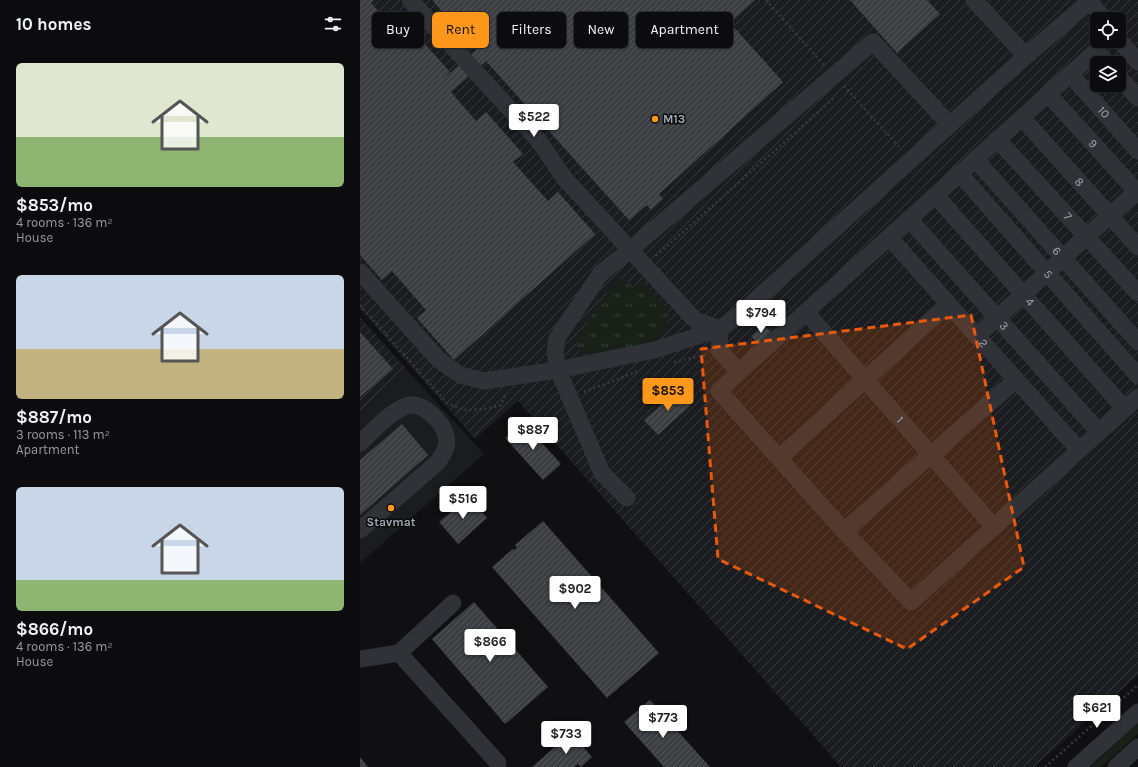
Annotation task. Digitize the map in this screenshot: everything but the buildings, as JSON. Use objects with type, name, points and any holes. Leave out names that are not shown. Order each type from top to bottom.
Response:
[{"type":"street","points":[[410,0],[539,141],[565,180],[695,320],[720,329]]},
{"type":"street","points":[[974,0],[1026,56]]},
{"type":"street","points":[[360,272],[438,359],[460,375],[484,381],[558,370],[654,350],[720,329],[738,316],[1026,56],[1091,1],[1099,12]]},
{"type":"street","points":[[627,498],[602,473],[558,370],[555,352],[556,338],[601,273],[630,250],[872,42],[950,125]]},
{"type":"street","points":[[1126,48],[1138,62]]},
{"type":"street","points":[[1090,63],[1070,74],[719,391],[844,531],[911,602],[1138,397]]},
{"type":"street","name":"10","points":[[1070,74],[1138,151]]},
{"type":"street","points":[[1126,84],[1138,98]]},
{"type":"street","name":"9","points":[[1048,94],[1138,192]]},
{"type":"street","name":"8","points":[[1022,118],[1138,247]]},
{"type":"street","name":"7","points":[[997,139],[1138,293]]},
{"type":"street","name":"6","points":[[975,159],[1138,342]]},
{"type":"street","name":"5","points":[[959,173],[1138,376]]},
{"type":"street","points":[[977,336],[1138,192]]},
{"type":"street","name":"4","points":[[935,195],[1125,409]]},
{"type":"street","name":"3","points":[[909,219],[1099,432]]},
{"type":"street","name":"2","points":[[889,237],[1079,450]]},
{"type":"street","points":[[779,458],[948,304]]},
{"type":"street","name":"1","points":[[806,312],[994,527]]},
{"type":"street","points":[[720,329],[719,350],[739,372]]},
{"type":"street","points":[[844,531],[1016,380]]},
{"type":"street","points":[[360,443],[395,412],[407,406],[422,407],[438,420],[446,437],[446,451],[438,462],[360,530]]},
{"type":"street","points":[[360,659],[399,653],[453,603]]},
{"type":"street","points":[[399,653],[498,763]]},
{"type":"street","points":[[1076,767],[1138,712]]},
{"type":"street","points":[[1116,767],[1138,747]]},
{"type":"path","points":[[655,258],[834,99]]},
{"type":"path","points":[[1045,767],[1138,684]]},
{"type":"highlighted area","points":[[971,315],[1024,567],[907,649],[718,559],[701,349]]},
{"type":"shaded area","points":[[360,0],[1138,0],[1138,675],[1034,767],[841,767],[518,401],[475,439],[360,309]]},
{"type":"shaded area","points":[[360,317],[408,371],[360,413]]},
{"type":"shaded area","name":"Stavmat","points":[[408,371],[484,454],[360,563],[360,413]]},
{"type":"green space","points":[[623,277],[634,288],[641,281],[663,302],[669,319],[666,328],[658,338],[646,344],[590,354],[579,350],[577,344],[582,330],[609,290]]},
{"type":"green space","points":[[1138,724],[1138,734],[1101,767],[1090,767]]},
{"type":"place","name":"M13","points":[[655,119]]},
{"type":"place","name":"Stavmat","points":[[391,508]]}]
